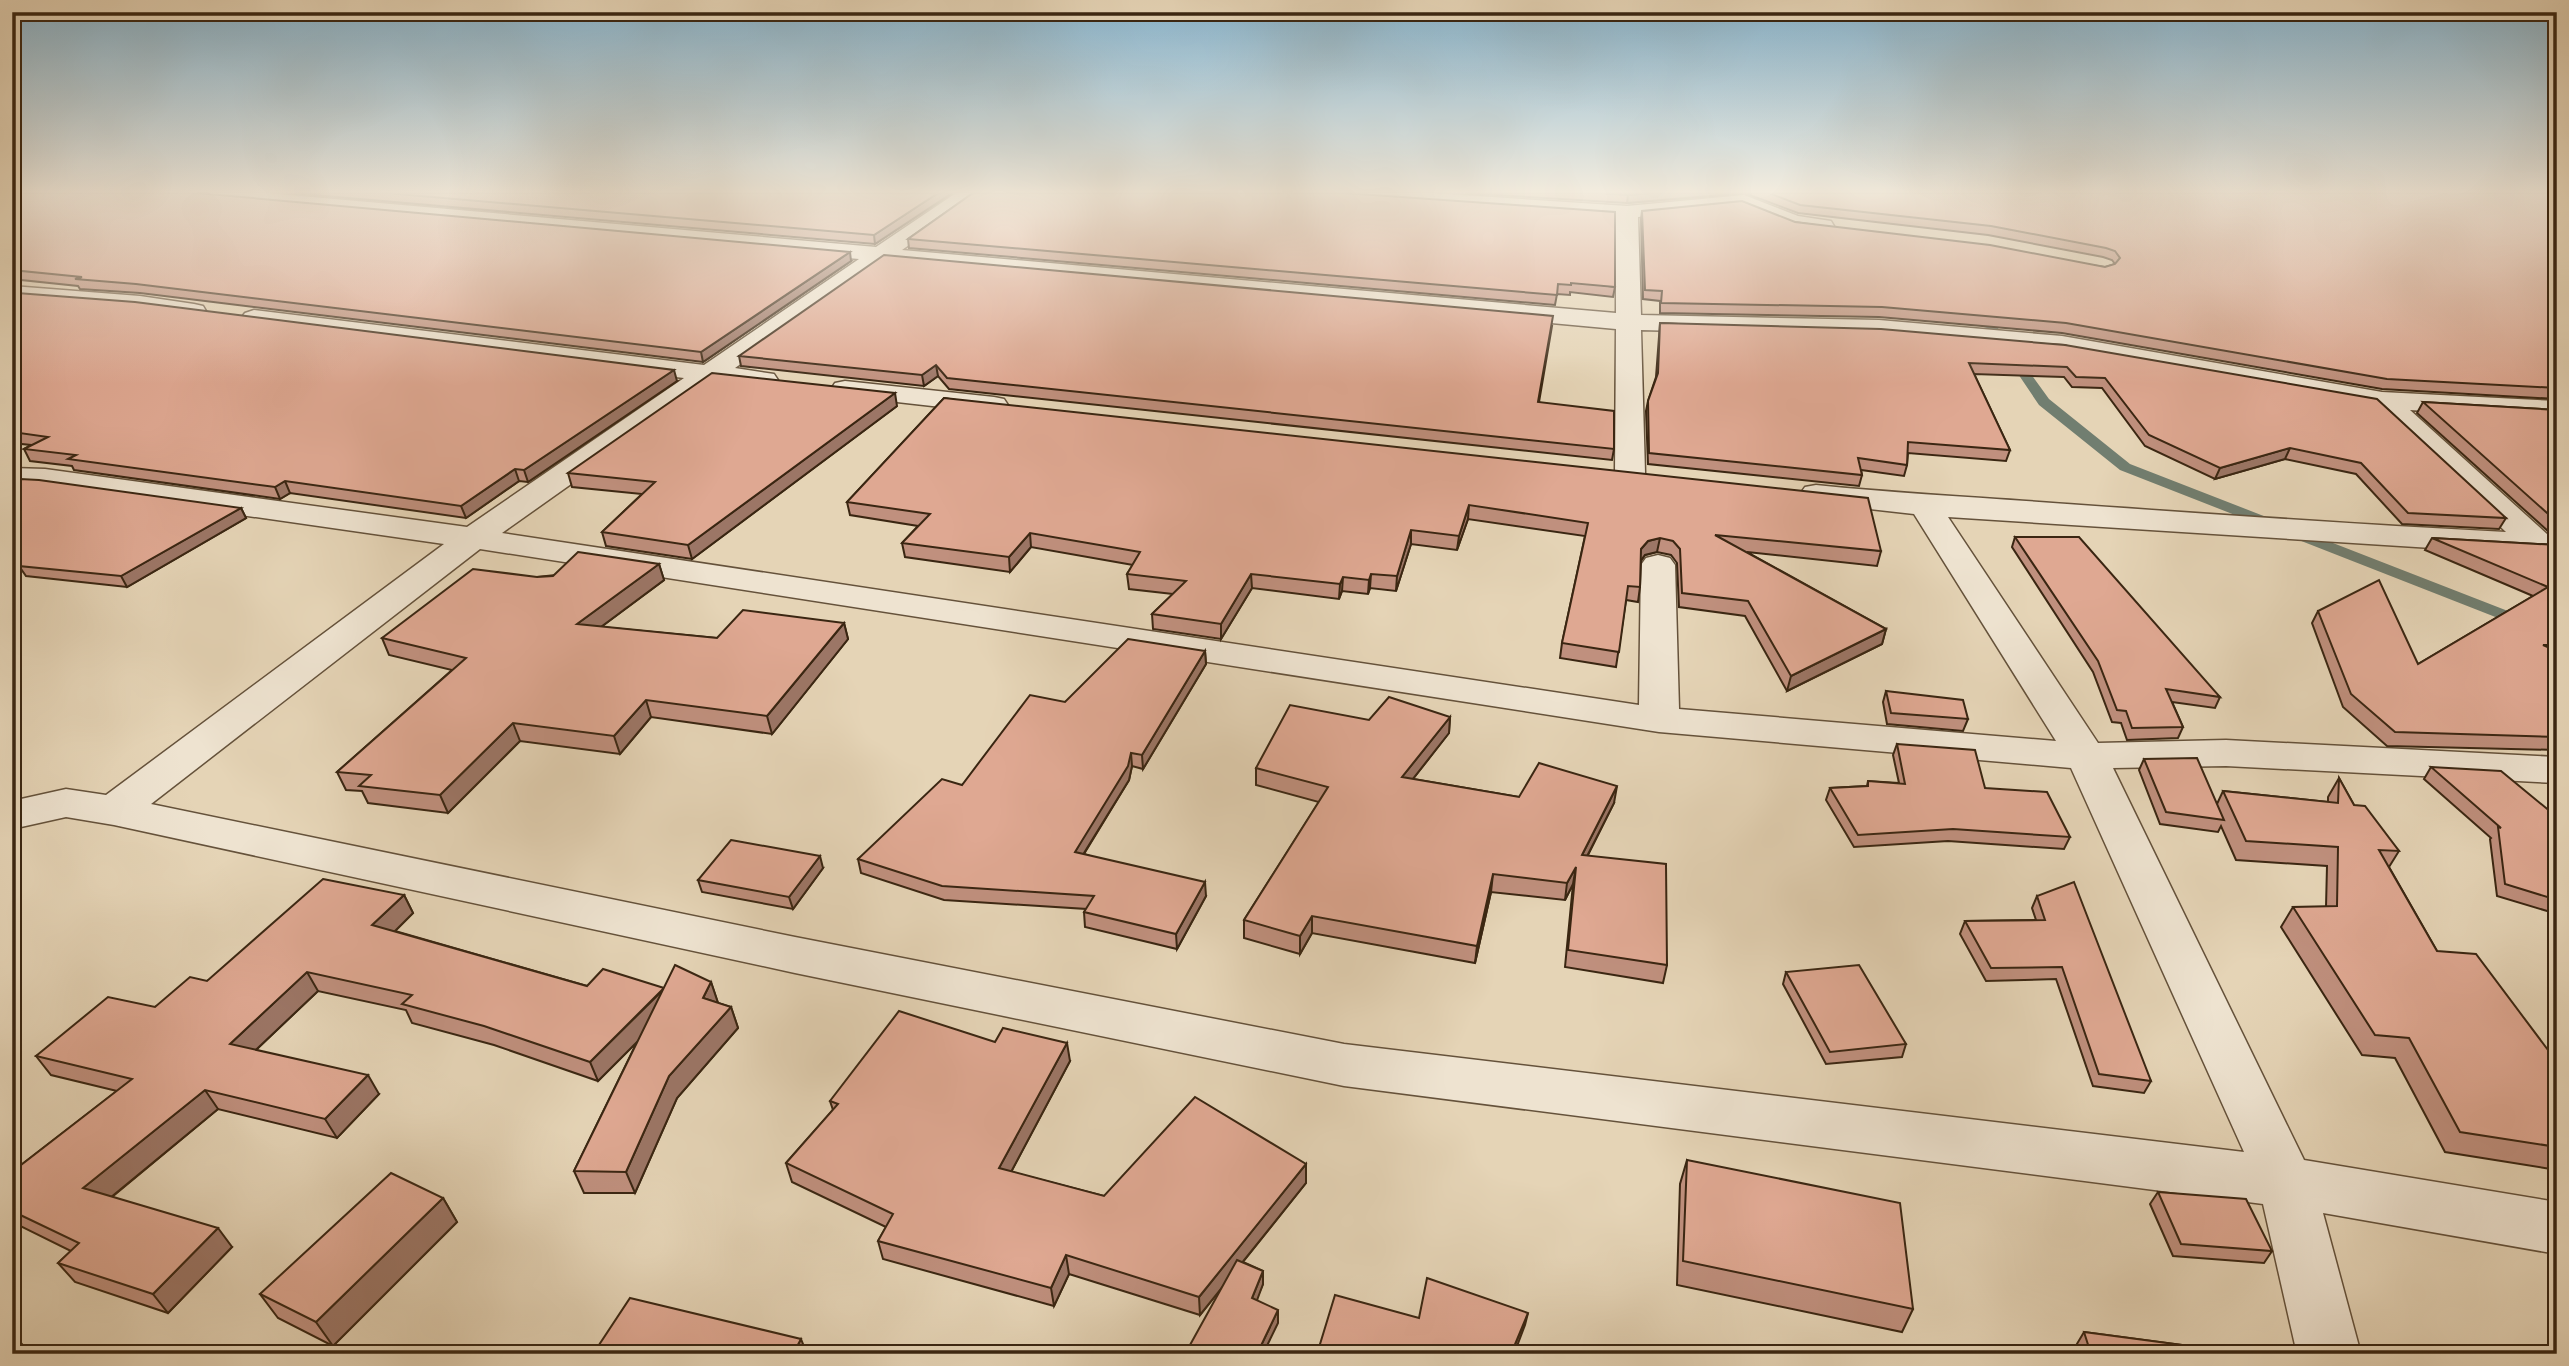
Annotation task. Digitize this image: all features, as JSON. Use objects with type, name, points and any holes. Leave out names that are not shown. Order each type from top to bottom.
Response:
[{"type":"street","points":[[114,811],[473,538],[876,257]]},
{"type":"street","points":[[922,257],[1628,321],[1880,328],[2062,344],[2382,400],[2557,410]]},
{"type":"street","points":[[1627,257],[1630,473]]},
{"type":"street","points":[[12,293],[139,303],[710,374],[1014,407]]},
{"type":"street","points":[[2382,400],[2548,544]]},
{"type":"street","points":[[12,477],[45,478],[473,538],[1659,720],[2086,755],[2225,753],[2557,771]]},
{"type":"street","points":[[1791,491],[1925,506],[2020,510],[2364,535],[2548,544]]},
{"type":"street","points":[[1925,506],[2086,755],[2286,1182],[2329,1354]]},
{"type":"street","points":[[1658,565],[1659,720]]},
{"type":"street","points":[[12,815],[66,803],[114,811],[808,958],[1344,1065],[2286,1182],[2557,1228]]},
{"type":"building","points":[[12,257],[843,257],[701,352],[12,270]]},
{"type":"building","points":[[881,257],[1553,316],[1538,402],[1614,411],[1614,449],[947,378],[936,365],[922,375],[739,356]]},
{"type":"building","points":[[1114,257],[1615,257],[1615,287],[1558,284],[1557,295]]},
{"type":"building","points":[[1644,257],[2051,257],[2105,267],[2115,264],[2120,258],[2557,257],[2557,388],[2387,379],[2066,323],[1882,307],[1661,303],[1662,291],[1645,290]]},
{"type":"building","points":[[17,293],[135,302],[674,370],[524,470],[515,469],[461,506],[285,481],[275,487],[68,459],[76,455],[24,449],[48,437],[12,432],[12,295]]},
{"type":"building","points":[[1660,323],[1881,329],[2065,345],[2377,399],[2506,518],[2408,513],[2361,463],[2290,448],[2220,468],[2149,435],[2105,378],[2076,377],[2067,367],[1969,363],[2010,450],[1908,442],[1907,465],[1858,458],[1862,475],[1649,453],[1648,401],[1658,373]]},
{"type":"building","points":[[712,373],[895,393],[688,545],[602,532],[655,482],[568,473]]},
{"type":"building","points":[[944,398],[1868,498],[1881,551],[1715,535],[1886,629],[1791,676],[1748,601],[1682,593],[1680,549],[1673,541],[1660,538],[1648,541],[1641,549],[1640,587],[1628,586],[1619,652],[1562,643],[1588,523],[1469,505],[1459,536],[1411,530],[1397,576],[1371,574],[1369,580],[1343,577],[1340,584],[1251,574],[1221,624],[1152,614],[1186,581],[1127,574],[1140,552],[1030,533],[1009,557],[902,543],[930,514],[847,502]]},
{"type":"building","points":[[2423,402],[2557,410],[2557,521],[2556,521]]},
{"type":"building","points":[[20,479],[241,508],[121,576],[19,566],[12,522],[12,482]]},
{"type":"building","points":[[2015,537],[2079,537],[2220,697],[2166,689],[2183,727],[2132,728],[2126,711],[2117,710],[2098,661]]},
{"type":"building","points":[[2432,538],[2557,545],[2557,645],[2543,645],[2557,651],[2557,737],[2395,732],[2351,694],[2318,611],[2379,580],[2418,664],[2548,587]]},
{"type":"building","points":[[578,552],[659,564],[577,624],[717,638],[743,610],[844,623],[767,716],[646,700],[614,736],[513,723],[440,795],[359,786],[371,775],[337,772],[466,658],[382,638],[473,569],[537,577],[553,576]]},
{"type":"building","points":[[1128,639],[1205,651],[1142,755],[1131,753],[1128,766],[1075,852],[1205,882],[1176,934],[1084,912],[1094,896],[942,886],[858,859],[942,779],[962,785],[1030,695],[1065,702]]},
{"type":"building","points":[[1886,691],[1963,700],[1968,719],[1891,713]]},
{"type":"building","points":[[1389,697],[1450,717],[1402,777],[1519,797],[1539,763],[1617,786],[1582,855],[1666,864],[1667,965],[1568,950],[1576,867],[1567,883],[1493,874],[1477,946],[1312,916],[1300,936],[1244,920],[1328,787],[1256,768],[1290,705],[1369,720]]},
{"type":"building","points":[[1897,744],[1975,750],[1985,788],[2047,792],[2070,837],[1953,829],[1858,835],[1830,788],[1868,786],[1868,781],[1905,784]]},
{"type":"building","points":[[2197,758],[2224,820],[2166,812],[2144,759]]},
{"type":"building","points":[[2431,767],[2501,771],[2557,817],[2557,900],[2505,884],[2498,827],[2501,828]]},
{"type":"building","points":[[2339,778],[2354,805],[2365,806],[2399,851],[2379,850],[2437,951],[2476,954],[2557,1062],[2557,1147],[2460,1132],[2409,1038],[2375,1035],[2293,907],[2337,906],[2338,847],[2246,841],[2223,791],[2338,803]]},
{"type":"building","points":[[731,840],[820,856],[789,897],[698,880]]},
{"type":"building","points":[[323,879],[404,895],[372,925],[587,986],[603,969],[664,988],[590,1062],[484,1026],[402,1004],[412,995],[307,972],[230,1044],[368,1075],[325,1119],[205,1090],[83,1188],[218,1228],[153,1294],[58,1263],[79,1243],[12,1211],[12,1172],[132,1079],[36,1056],[108,997],[155,1007],[190,977],[207,981]]},
{"type":"building","points":[[2074,882],[2151,1081],[2099,1074],[2062,967],[1991,968],[1965,921],[2045,920],[2037,896]]},
{"type":"building","points":[[675,965],[711,982],[703,998],[731,1007],[669,1076],[626,1172],[574,1171]]},
{"type":"building","points":[[1859,965],[1906,1044],[1830,1052],[1786,972]]},
{"type":"building","points":[[899,1011],[995,1042],[1003,1028],[1067,1043],[999,1168],[1104,1196],[1195,1097],[1306,1164],[1199,1297],[1066,1255],[1051,1288],[878,1241],[893,1214],[786,1163],[838,1104],[830,1101]]},
{"type":"building","points":[[1687,1160],[1900,1203],[1913,1309],[1683,1261]]},
{"type":"building","points":[[391,1173],[443,1198],[316,1322],[260,1294]]},
{"type":"building","points":[[2158,1192],[2246,1199],[2272,1251],[2181,1244]]},
{"type":"building","points":[[1237,1260],[1263,1271],[1252,1298],[1278,1310],[1257,1354],[1185,1354]]},
{"type":"building","points":[[1427,1278],[1528,1313],[1511,1354],[1317,1354],[1335,1295],[1419,1318]]},
{"type":"building","points":[[630,1298],[801,1339],[793,1354],[593,1354]]},
{"type":"building","points":[[2084,1332],[2250,1354],[2091,1354]]},
{"type":"building","points":[[20,1342],[18,1354],[12,1354],[12,1345]]},
{"type":"waterway","points":[[1969,320],[1991,326],[2044,402],[2125,467],[2557,636]]}]
